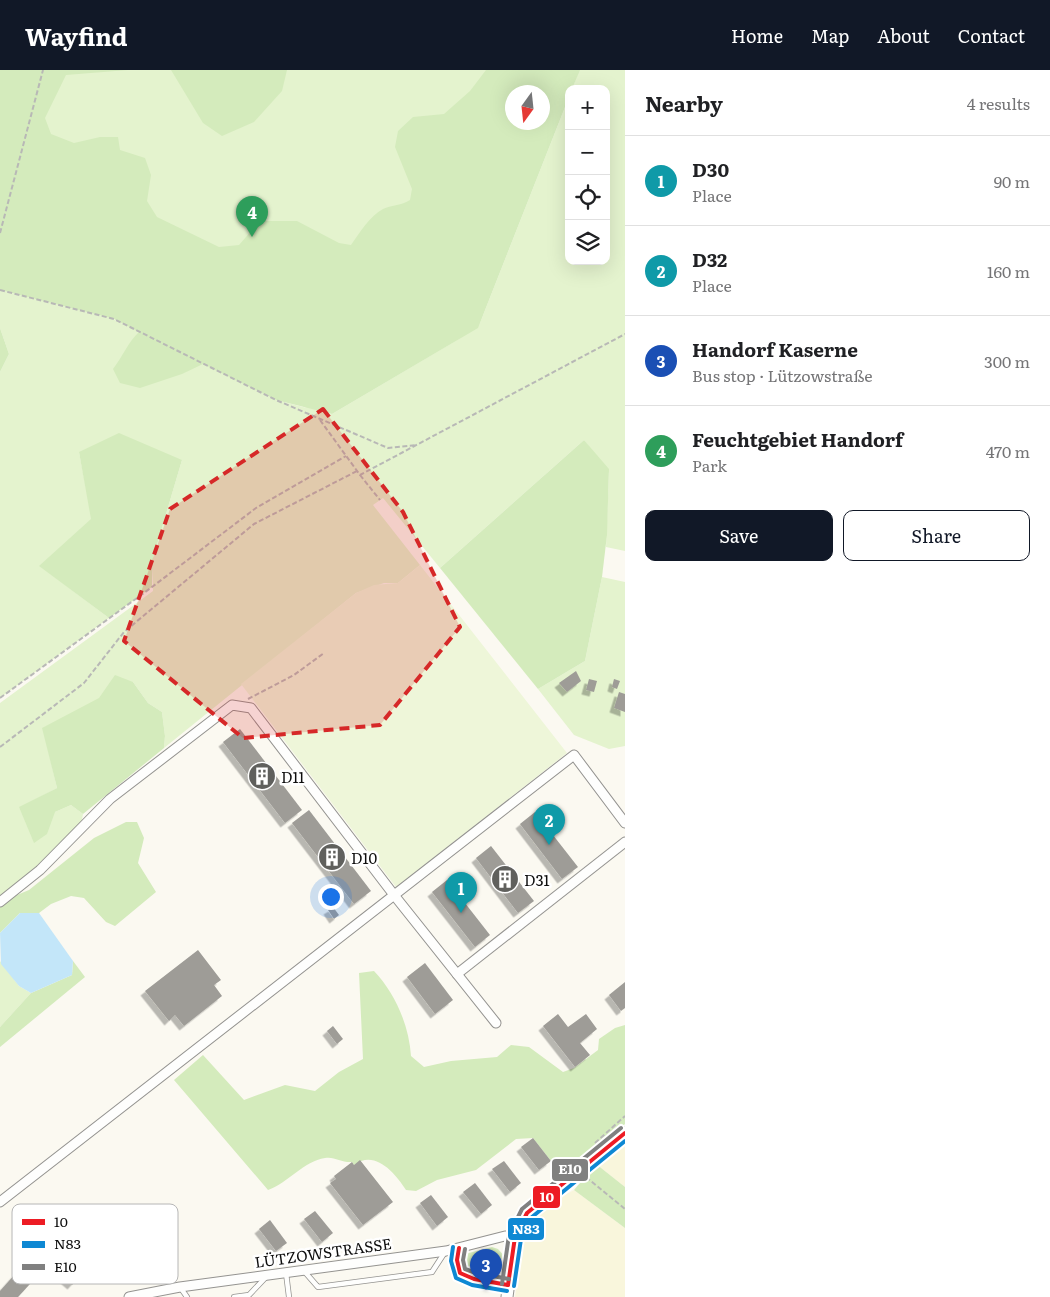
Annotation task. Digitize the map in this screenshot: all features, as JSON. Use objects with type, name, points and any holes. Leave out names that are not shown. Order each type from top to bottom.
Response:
[{"type":"street","points":[[0,902],[40,870],[110,799],[232,705],[251,708],[394,895],[496,1023]]},
{"type":"street","points":[[0,1202],[574,754],[625,823]]},
{"type":"street","points":[[457,974],[625,842]]},
{"type":"street","points":[[507,1297],[515,1237],[527,1213],[625,1133]]},
{"type":"street","name":"LÜTZOWSTRASSE","points":[[131,1296],[180,1287],[446,1251],[504,1236],[515,1237]]},
{"type":"lane","points":[[459,1248],[457,1260],[460,1273],[474,1279],[508,1285]]},
{"type":"lane","points":[[303,1270],[318,1287],[432,1272],[446,1251]]},
{"type":"lane","points":[[286,1273],[289,1297]]},
{"type":"lane","points":[[234,1297],[249,1295],[268,1275]]},
{"type":"lane","points":[[180,1287],[187,1297]]},
{"type":"path","points":[[0,233],[43,70]]},
{"type":"path","points":[[0,290],[114,319],[276,400],[388,448],[417,445]]},
{"type":"path","points":[[360,475],[625,334]]},
{"type":"path","points":[[318,419],[380,500]]},
{"type":"path","points":[[0,698],[256,508],[346,456]]},
{"type":"path","points":[[0,747],[84,683],[124,632],[254,524],[357,471]]},
{"type":"path","points":[[232,705],[262,693],[294,675],[324,653]]},
{"type":"path","points":[[578,1171],[625,1208]]},
{"type":"highlighted area","points":[[323,409],[403,512],[460,627],[380,725],[243,738],[124,641],[170,509]]},
{"type":"shaded area","points":[[625,1140],[625,1187],[596,1164]]},
{"type":"shaded area","points":[[574,1190],[625,1228],[625,1297],[515,1297],[525,1233],[543,1207]]},
{"type":"green space","points":[[0,70],[128,70],[66,75],[45,118],[51,134],[74,143],[100,137],[118,137],[120,150],[145,158],[151,175],[147,201],[157,217],[219,247],[239,245],[260,221],[297,221],[339,243],[351,245],[378,212],[410,200],[412,189],[395,147],[398,131],[413,117],[444,114],[470,91],[486,70],[580,70],[574,85],[565,85],[565,107],[478,328],[332,414],[276,400],[203,364],[182,374],[140,388],[120,383],[113,369],[139,332],[114,319],[0,290]]},
{"type":"green space","points":[[32,70],[625,70],[625,551],[606,547],[609,473],[584,440],[440,568],[383,498],[373,505],[420,565],[398,583],[384,583],[356,593],[164,748],[165,736],[162,712],[148,703],[133,682],[43,728],[57,788],[19,808],[55,812],[71,805],[83,814],[80,830],[0,902],[0,703],[153,591],[153,558],[182,460],[79,452],[92,519],[40,566],[109,618],[0,698],[0,372],[9,354],[0,328],[0,290],[111,318],[71,300]],"holes":[[[130,327],[307,408],[276,400]],[[464,336],[332,414],[325,413]]]},
{"type":"green space","points":[[171,70],[287,70],[282,91],[254,122],[222,136],[203,123]]},
{"type":"green space","points":[[0,328],[9,354],[0,372]]},
{"type":"green space","points":[[119,433],[182,460],[153,558],[152,587],[109,618],[39,566],[91,519],[79,452]]},
{"type":"green space","points":[[584,440],[609,469],[607,535],[602,577],[585,661],[538,689],[440,568]]},
{"type":"green space","points":[[420,565],[567,753],[396,887],[241,684],[356,593],[374,585],[398,583]]},
{"type":"green space","points":[[602,577],[625,582],[625,746],[609,749],[574,735],[538,689],[585,661]]},
{"type":"green space","points":[[115,675],[133,682],[148,703],[162,712],[165,736],[164,748],[83,814],[71,805],[55,812],[47,834],[34,843],[19,807],[57,788],[42,728],[99,698]]},
{"type":"green space","points":[[126,822],[137,822],[144,838],[138,863],[156,892],[115,926],[106,922],[84,898],[71,896],[51,904],[39,913],[20,913],[0,933],[0,902],[29,890],[94,838]]},
{"type":"green space","points":[[0,961],[19,986],[31,993],[0,1027]]},
{"type":"green space","points":[[73,961],[85,977],[0,1047],[0,1027],[31,993],[72,975]]},
{"type":"green space","points":[[374,971],[388,989],[400,1010],[410,1044],[411,1056],[424,1067],[451,1061],[497,1057],[511,1045],[529,1047],[563,1072],[574,1068],[598,1050],[599,1039],[615,1028],[625,1025],[625,1124],[567,1170],[551,1161],[533,1138],[516,1139],[476,1170],[437,1180],[416,1191],[406,1190],[390,1170],[377,1161],[362,1161],[354,1165],[352,1162],[328,1158],[310,1163],[268,1190],[174,1080],[203,1055],[244,1100],[285,1085],[315,1091],[339,1072],[363,1059],[359,973]]},
{"type":"green space","points":[[596,1164],[625,1187],[625,1228],[574,1190]]},
{"type":"green space","points":[[492,1247],[498,1249],[506,1258],[503,1271],[485,1277],[468,1272],[463,1264],[465,1254]]},
{"type":"water","points":[[20,913],[39,913],[73,961],[72,975],[31,993],[19,986],[1,964],[0,933]]},
{"type":"building","points":[[576,671],[581,681],[567,692],[559,683]]},
{"type":"building","points":[[589,679],[597,681],[594,692],[586,690]]},
{"type":"building","points":[[614,679],[620,681],[617,689],[612,687]]},
{"type":"building","points":[[619,692],[625,694],[625,712],[614,708]]},
{"type":"building","name":"D11","points":[[240,729],[302,810],[285,823],[223,742]]},
{"type":"building","name":"D10","points":[[309,810],[371,891],[354,904],[292,823]]},
{"type":"building","points":[[535,812],[578,867],[562,879],[520,824]]},
{"type":"building","name":"D31","points":[[491,846],[534,901],[518,913],[476,858]]},
{"type":"building","points":[[447,880],[490,935],[475,947],[432,892]]},
{"type":"building","points":[[333,907],[339,915],[334,919],[328,910]]},
{"type":"building","points":[[198,950],[221,980],[214,985],[222,996],[184,1026],[175,1015],[169,1021],[145,991]]},
{"type":"building","points":[[425,963],[453,1000],[435,1014],[407,977]]},
{"type":"building","points":[[625,982],[625,1008],[621,1011],[609,995]]},
{"type":"building","points":[[558,1014],[568,1027],[586,1014],[597,1029],[580,1043],[590,1055],[575,1067],[543,1026]]},
{"type":"building","points":[[333,1026],[343,1039],[337,1044],[327,1031]]},
{"type":"building","points":[[533,1138],[551,1161],[539,1170],[521,1147]]},
{"type":"building","points":[[360,1160],[393,1202],[363,1225],[330,1183],[336,1179],[334,1176],[352,1162],[354,1165]]},
{"type":"building","points":[[504,1161],[521,1183],[510,1192],[492,1169]]},
{"type":"building","points":[[475,1183],[492,1205],[481,1214],[463,1192]]},
{"type":"building","points":[[431,1195],[448,1217],[437,1226],[420,1203]]},
{"type":"building","points":[[315,1211],[333,1233],[322,1242],[304,1219]]},
{"type":"building","points":[[270,1220],[287,1243],[276,1251],[259,1229]]},
{"type":"building","points":[[12,1278],[12,1284],[30,1284],[18,1297],[0,1297],[0,1291]]},
{"type":"transit line","name":"E10","points":[[502,1284],[509,1235],[522,1209],[621,1128]]},
{"type":"transit line","name":"10","points":[[508,1285],[515,1237],[527,1213],[625,1133]]},
{"type":"transit line","name":"N83","points":[[514,1286],[521,1239],[532,1217],[625,1141]]},
{"type":"transit line","name":"N83","points":[[453,1247],[451,1261],[456,1278],[472,1285],[507,1291]]},
{"type":"transit line","name":"10","points":[[459,1248],[457,1260],[460,1273],[474,1279],[508,1285]]},
{"type":"transit line","name":"E10","points":[[465,1249],[463,1260],[465,1269],[509,1279]]},
{"type":"place","name":"Feuchtgebiet Handorf","points":[[252,237]]},
{"type":"place","name":"D11","points":[[262,776]]},
{"type":"place","name":"D32","points":[[549,845]]},
{"type":"place","name":"D10","points":[[332,857]]},
{"type":"place","name":"D31","points":[[505,879]]},
{"type":"place","name":"D30","points":[[461,913]]},
{"type":"place","name":"Handorf Kaserne","points":[[486,1290]]}]
